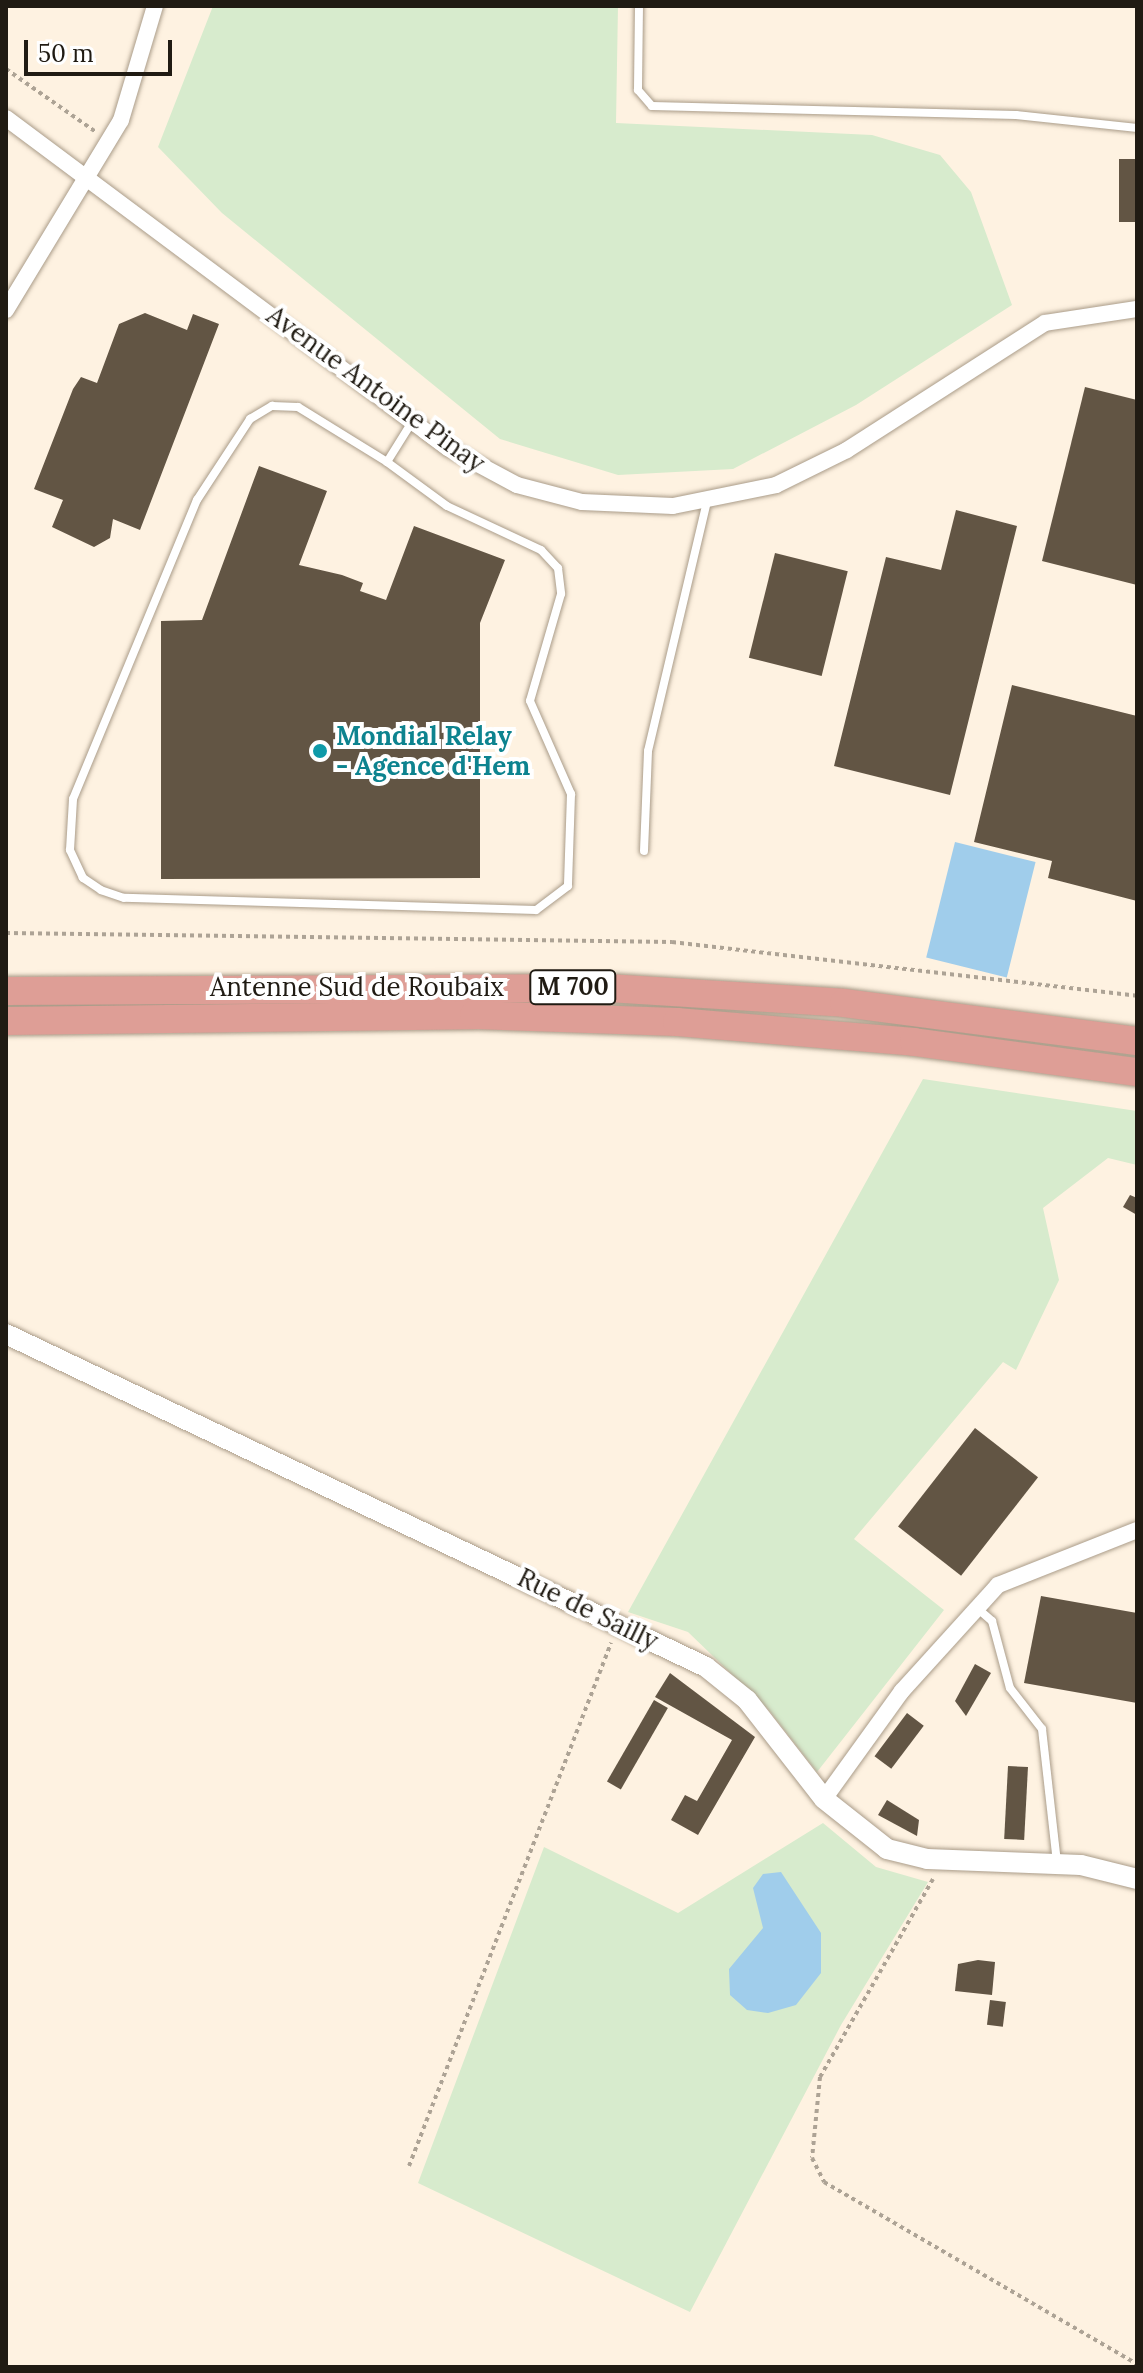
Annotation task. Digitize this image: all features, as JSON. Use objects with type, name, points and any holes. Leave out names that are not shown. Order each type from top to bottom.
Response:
[{"type":"highway","name":"Antenne Sud de Roubaix","points":[[6,991],[608,988],[859,1005],[1137,1041]]},
{"type":"highway","name":"Antenne Sud de Roubaix","points":[[6,1021],[459,1015],[663,1021],[854,1035],[1137,1072]]},
{"type":"street","points":[[6,310],[91,175],[130,99],[155,6]]},
{"type":"street","name":"Avenue Antoine Pinay","points":[[6,118],[91,175],[413,421],[493,474],[550,494],[611,505],[707,502],[776,485],[847,450],[1045,323],[1137,309]]},
{"type":"street","name":"Rue de Sailly","points":[[6,1334],[619,1623],[728,1683],[824,1799],[887,1849],[944,1860],[1057,1862],[1137,1879]]},
{"type":"street","points":[[824,1799],[902,1691],[998,1585],[1137,1530]]},
{"type":"lane","points":[[639,6],[638,90],[652,106],[1016,115],[1137,128]]},
{"type":"lane","points":[[272,406],[298,407],[387,462],[447,506],[541,550],[558,568],[561,594],[530,701],[571,794],[568,886],[536,910],[124,898],[101,890],[83,878],[70,850],[73,799],[197,500],[250,419],[272,406]]},
{"type":"lane","points":[[387,462],[413,421]]},
{"type":"lane","points":[[644,851],[648,751],[707,502]]},
{"type":"lane","points":[[977,1608],[992,1621],[1010,1688],[1042,1729],[1057,1862]]},
{"type":"path","points":[[6,69],[94,128],[102,155]]},
{"type":"path","points":[[6,933],[672,942],[1137,996]]},
{"type":"path","points":[[409,2166],[619,1623]]},
{"type":"path","points":[[944,1860],[820,2077],[812,2158],[824,2182],[1137,2364]]},
{"type":"green space","points":[[213,6],[618,6],[616,123],[872,135],[940,155],[971,192],[1012,305],[856,405],[733,469],[618,475],[500,439],[222,213],[158,147]]},
{"type":"green space","points":[[923,1079],[1137,1111],[1137,1165],[1108,1158],[1043,1208],[1059,1280],[1016,1370],[1003,1362],[854,1539],[944,1610],[817,1772],[768,1709],[688,1632],[628,1612]]},
{"type":"green space","points":[[823,1823],[876,1867],[928,1882],[841,2025],[690,2312],[418,2183],[544,1847],[678,1913]]},
{"type":"water","points":[[955,842],[1036,862],[1007,978],[926,957]]},
{"type":"water","points":[[781,1872],[821,1933],[821,1973],[796,2005],[768,2013],[747,2010],[730,1995],[729,1969],[763,1928],[753,1888],[763,1874]]},
{"type":"building","points":[[1119,159],[1137,159],[1137,222],[1119,222]]},
{"type":"building","points":[[145,313],[187,330],[193,314],[219,324],[140,530],[113,519],[110,538],[94,547],[52,527],[63,500],[34,489],[73,389],[81,377],[97,383],[119,324]]},
{"type":"building","points":[[1085,387],[1137,400],[1137,585],[1042,561]]},
{"type":"building","name":"Mondial Relay - Agence d'Hem","points":[[259,466],[327,491],[299,565],[363,583],[360,591],[386,600],[414,526],[505,560],[480,623],[480,878],[161,879],[161,621],[202,620]]},
{"type":"building","points":[[956,510],[1017,526],[950,795],[834,766],[886,557],[941,570]]},
{"type":"building","points":[[775,553],[848,571],[822,676],[749,658]]},
{"type":"building","points":[[1012,685],[1137,716],[1137,901],[1048,878],[1052,861],[974,842]]},
{"type":"building","points":[[1130,1195],[1137,1198],[1137,1215],[1123,1207]]},
{"type":"building","points":[[975,1428],[1038,1477],[961,1576],[898,1527]]},
{"type":"building","points":[[1041,1596],[1137,1613],[1137,1703],[1024,1683]]},
{"type":"building","points":[[975,1664],[991,1673],[966,1716],[955,1701]]},
{"type":"building","points":[[670,1673],[755,1737],[698,1835],[671,1820],[685,1795],[697,1801],[732,1740],[655,1697]]},
{"type":"building","points":[[654,1700],[668,1708],[621,1789],[607,1781]]},
{"type":"building","points":[[907,1713],[924,1726],[891,1769],[875,1756]]},
{"type":"building","points":[[1008,1766],[1028,1767],[1024,1840],[1004,1839]]},
{"type":"building","points":[[887,1800],[919,1820],[917,1836],[878,1815]]},
{"type":"building","points":[[978,1960],[995,1962],[992,1995],[955,1991],[958,1964]]},
{"type":"building","points":[[990,2000],[1006,2002],[1003,2027],[987,2025]]},
{"type":"place","name":"Mondial Relay - Agence d'Hem","points":[[320,751]]}]
